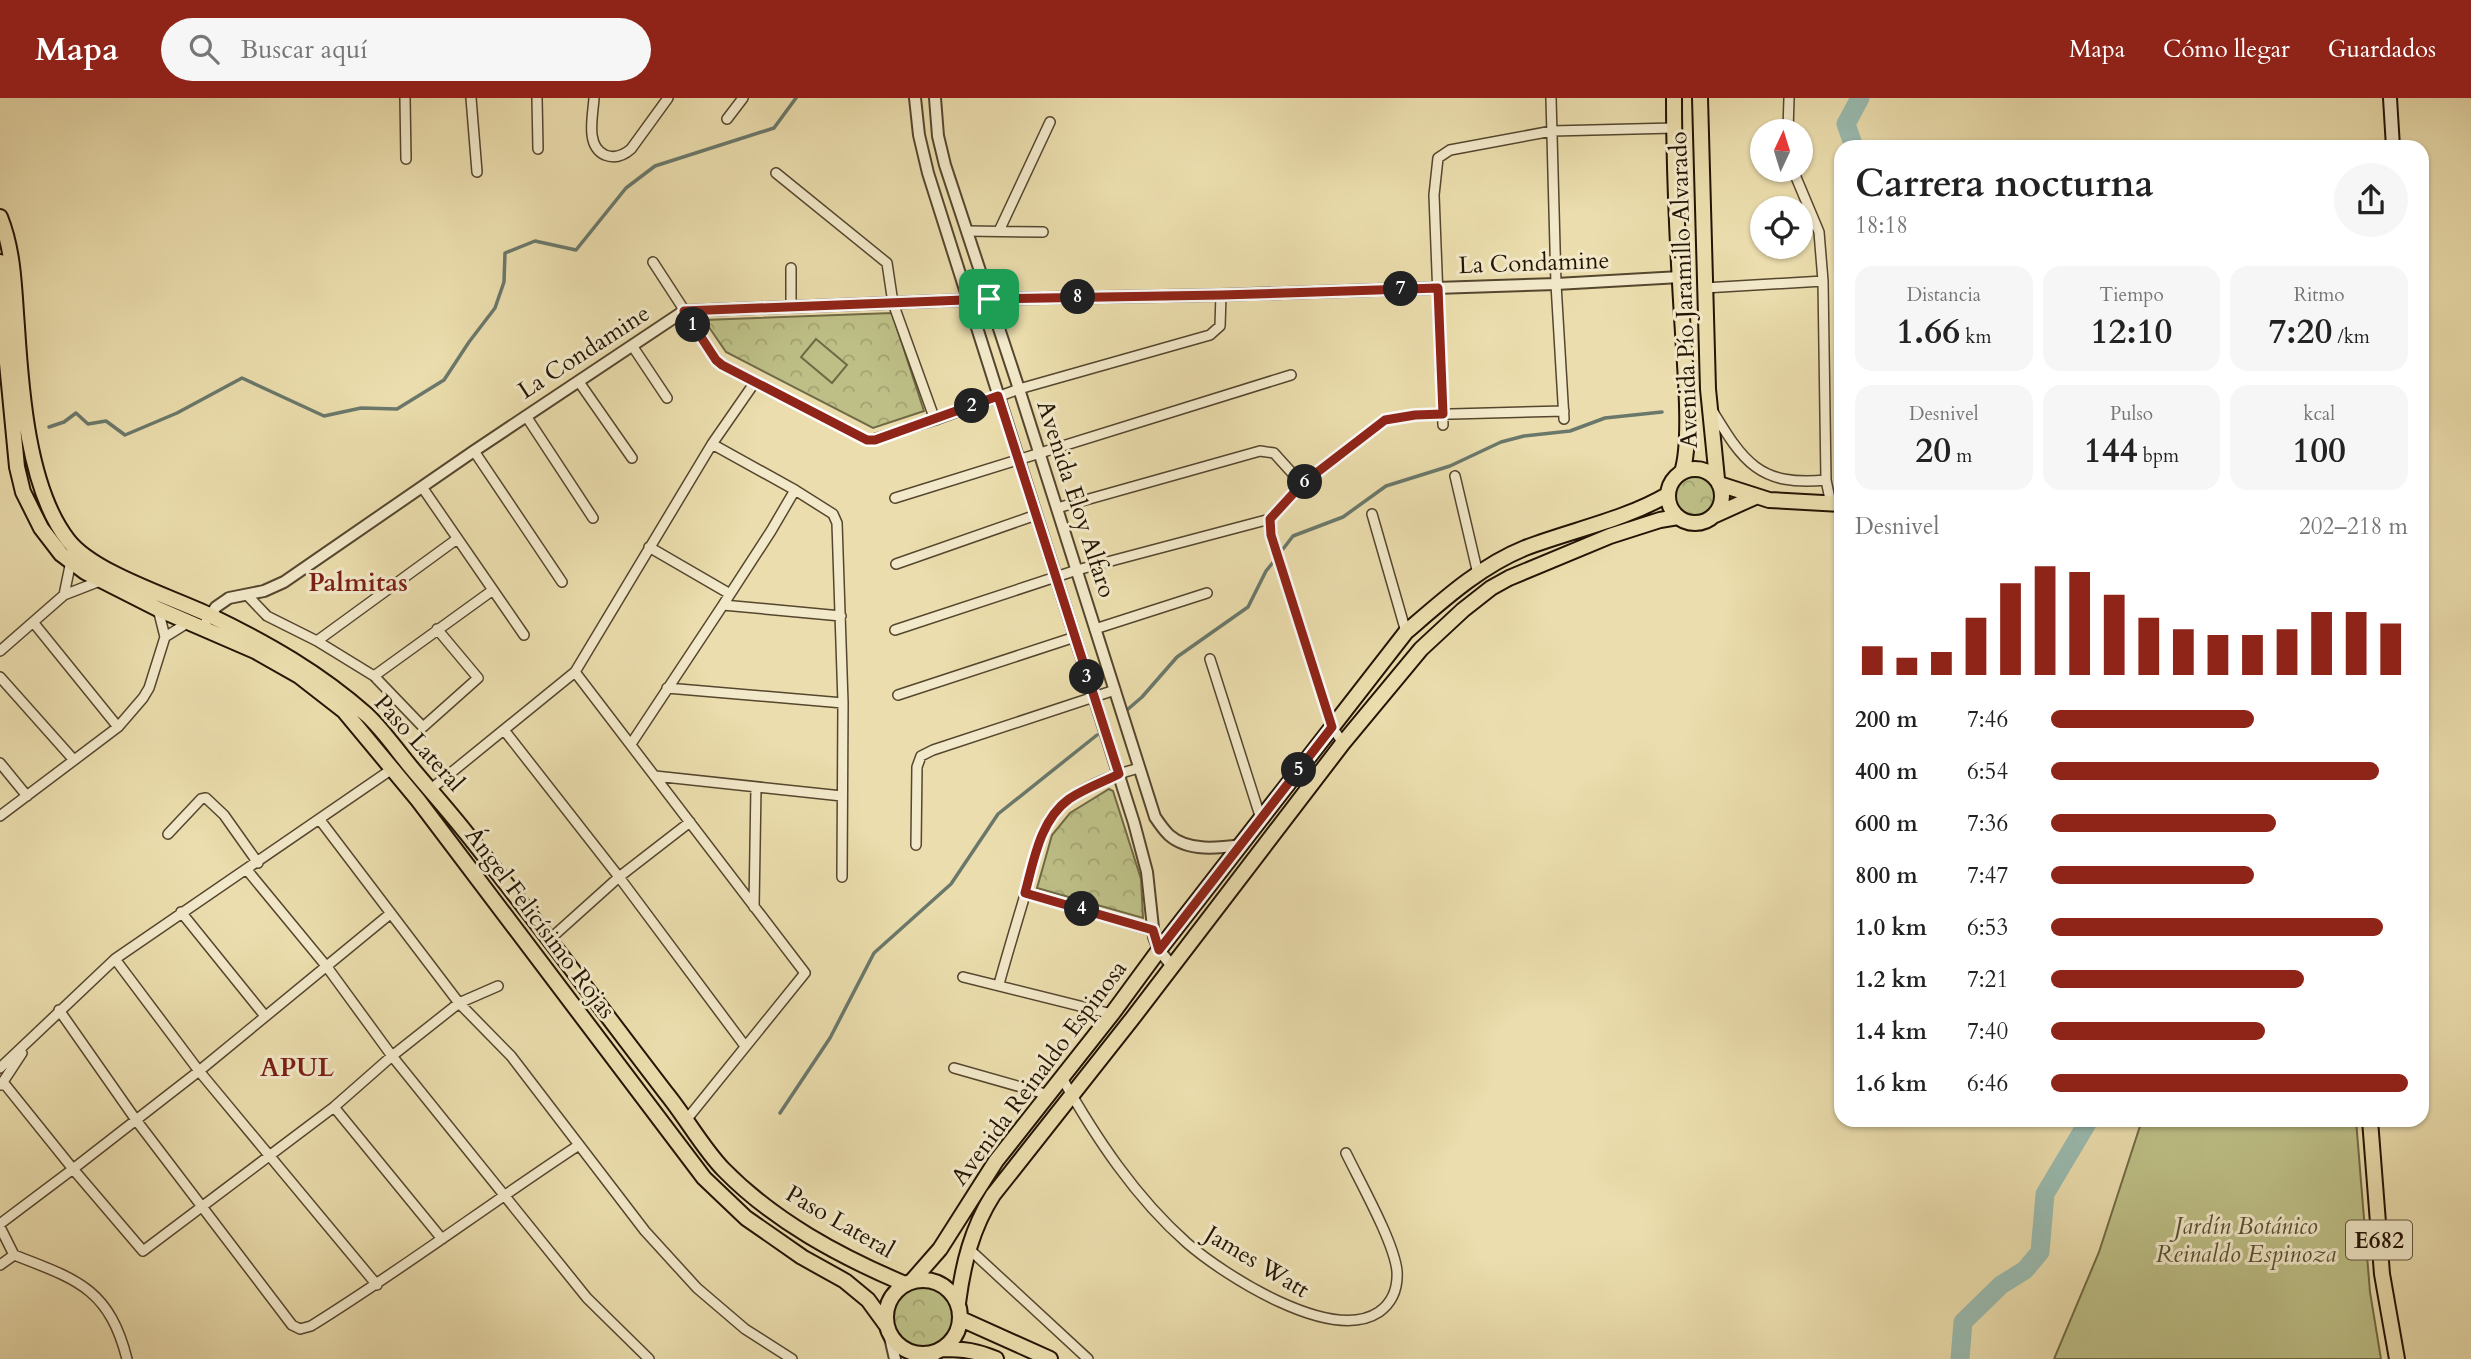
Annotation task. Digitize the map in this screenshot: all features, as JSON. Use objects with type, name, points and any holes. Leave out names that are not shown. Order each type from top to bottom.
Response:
[{"type":"main road","name":"Avenida Pío Jaramillo Alvarado","points":[[1674,98],[1676,211],[1685,362],[1686,460],[1682,472]]},
{"type":"main road","name":"Avenida Pío Jaramillo Alvarado","points":[[1700,98],[1709,405],[1718,482]]},
{"type":"main road","points":[[2390,98],[2393,140]]},
{"type":"main road","points":[[1676,211],[1702,209]]},
{"type":"main road","name":"Paso Lateral","points":[[0,217],[13,269],[18,351],[32,452],[44,500],[68,541],[86,558],[201,622],[289,657],[327,682],[370,718],[431,789],[550,939],[721,1167],[754,1198],[810,1238],[908,1282]]},
{"type":"main road","name":"Ángel Felicísimo Rojas","points":[[0,262],[12,434],[17,467],[23,492],[41,528],[61,554],[100,581],[158,608],[201,622],[255,651],[299,676],[344,711],[418,800],[704,1178],[746,1218],[802,1257],[845,1282],[868,1300],[888,1329]]},
{"type":"main road","points":[[1685,362],[1707,361]]},
{"type":"main road","points":[[1755,497],[1698,523],[1678,517],[1670,507],[1667,495],[1671,483],[1682,472],[1701,469],[1718,482],[1755,497],[1834,504]]},
{"type":"main road","points":[[1715,515],[1722,498],[1718,482]]},
{"type":"main road","name":"Avenida Reinaldo Espinosa","points":[[908,1282],[940,1249],[996,1161],[1406,632],[1478,575],[1526,548],[1623,514],[1667,495]]},
{"type":"main road","name":"Avenida Reinaldo Espinosa","points":[[958,1303],[968,1248],[993,1195],[1343,743],[1421,649],[1491,588],[1558,556],[1660,520],[1678,517]]},
{"type":"main road","name":"E682","points":[[2371,1127],[2382,1274],[2397,1359]]},
{"type":"main road","points":[[980,1186],[993,1195]]},
{"type":"main road","points":[[938,1353],[952,1341],[958,1331],[961,1319],[958,1303],[953,1293],[934,1281],[908,1282],[891,1297],[887,1306],[888,1329],[895,1342],[920,1354],[938,1353],[963,1349],[981,1352],[996,1359]]},
{"type":"main road","points":[[961,1319],[1050,1359]]},
{"type":"street","points":[[405,98],[406,159]]},
{"type":"street","points":[[471,98],[477,172]]},
{"type":"street","points":[[537,98],[538,149]]},
{"type":"street","points":[[594,98],[592,134],[596,148],[611,157],[625,154],[631,149],[668,98]]},
{"type":"street","points":[[727,118],[743,98]]},
{"type":"street","name":"Avenida Eloy Alfaro","points":[[915,98],[919,135],[928,173],[1119,774],[1147,872],[1153,930],[1159,950],[1172,966]]},
{"type":"street","name":"Avenida Eloy Alfaro","points":[[934,98],[938,136],[945,165],[1155,817],[1169,835],[1181,843],[1215,849],[1241,845]]},
{"type":"street","points":[[895,630],[1077,569],[1270,519],[1302,484],[1385,420],[1443,414],[1564,415],[1556,284],[1551,98]]},
{"type":"street","points":[[1788,119],[1789,98]]},
{"type":"street","points":[[999,231],[1050,122]]},
{"type":"street","points":[[1443,425],[1434,195],[1437,163],[1442,154],[1450,150],[1552,131],[1674,128]]},
{"type":"street","points":[[776,173],[887,263],[893,303],[935,420]]},
{"type":"street","points":[[1798,182],[1819,232],[1824,281],[1826,480],[1834,499]]},
{"type":"street","points":[[967,231],[1043,232]]},
{"type":"street","points":[[653,262],[718,362],[867,440],[875,440],[935,420],[1019,389],[1210,335],[1220,326],[1222,295]]},
{"type":"street","points":[[791,268],[791,307]]},
{"type":"street","name":"La Condamine","points":[[201,622],[224,601],[264,592],[284,582],[684,311],[989,299],[1222,295],[1556,284],[1680,277]]},
{"type":"street","points":[[1704,288],[1824,281]]},
{"type":"street","points":[[633,347],[667,398]]},
{"type":"street","points":[[895,498],[1291,375]]},
{"type":"street","points":[[579,382],[632,458]]},
{"type":"street","points":[[431,789],[575,672],[712,444],[755,382]]},
{"type":"street","points":[[1709,405],[1731,441],[1746,461],[1756,468],[1788,479],[1826,480]]},
{"type":"street","points":[[526,416],[593,518]]},
{"type":"street","points":[[712,444],[795,490],[836,518],[843,703],[842,877]]},
{"type":"street","points":[[474,451],[562,582]]},
{"type":"street","points":[[1057,508],[1260,451],[1274,453],[1302,484]]},
{"type":"street","points":[[1455,476],[1478,575]]},
{"type":"street","points":[[422,487],[524,635]]},
{"type":"street","points":[[631,744],[795,490]]},
{"type":"street","points":[[1372,514],[1406,632]]},
{"type":"street","points":[[896,564],[1036,515]]},
{"type":"street","points":[[1270,519],[1271,535],[1332,727],[1343,743]]},
{"type":"street","points":[[317,641],[457,539]]},
{"type":"street","points":[[649,547],[730,594]]},
{"type":"street","points":[[64,595],[71,561]]},
{"type":"street","points":[[0,651],[64,595],[100,581]]},
{"type":"street","points":[[374,676],[493,590]]},
{"type":"street","points":[[1095,629],[1208,593]]},
{"type":"street","points":[[247,595],[267,617],[317,641],[374,676],[423,727],[478,678],[437,629]]},
{"type":"street","points":[[723,605],[841,616]]},
{"type":"street","points":[[0,816],[118,727],[149,688],[165,637],[158,608]]},
{"type":"street","points":[[33,622],[118,727]]},
{"type":"street","points":[[165,637],[201,622]]},
{"type":"street","points":[[898,695],[1075,637]]},
{"type":"street","points":[[1210,659],[1261,819]]},
{"type":"street","points":[[575,672],[805,974],[687,1119]]},
{"type":"street","points":[[0,677],[73,759]]},
{"type":"street","points":[[667,688],[843,703]]},
{"type":"street","points":[[916,845],[917,767],[921,756],[1093,695],[1115,690]]},
{"type":"street","points":[[504,730],[619,877],[745,1046]]},
{"type":"street","points":[[0,763],[27,796]]},
{"type":"street","points":[[999,984],[1044,831],[1059,807],[1070,798],[1119,774],[1139,768]]},
{"type":"street","points":[[0,1068],[115,959],[392,769]]},
{"type":"street","points":[[655,776],[842,796]]},
{"type":"street","points":[[754,907],[756,787]]},
{"type":"street","points":[[168,834],[201,799],[206,798],[224,814],[258,863]]},
{"type":"street","points":[[320,820],[459,1003],[510,1056],[645,1231],[697,1288],[745,1329],[792,1359]]},
{"type":"street","points":[[550,939],[619,877],[690,822]]},
{"type":"street","points":[[247,870],[327,967],[392,1056],[593,1305],[649,1359]]},
{"type":"street","points":[[1025,893],[1153,930]]},
{"type":"street","points":[[181,912],[265,1016]]},
{"type":"street","points":[[127,1359],[122,1340],[106,1308],[86,1287],[72,1278],[14,1255],[0,1226],[199,1071],[390,914]]},
{"type":"street","points":[[115,959],[199,1071],[377,1285]]},
{"type":"street","points":[[963,977],[1112,1014]]},
{"type":"street","points":[[30,1039],[1,1084],[143,1251],[334,1107],[392,1056],[459,1003],[498,986]]},
{"type":"street","points":[[59,1010],[136,1120],[296,1327],[311,1326],[377,1285],[579,1144]]},
{"type":"street","points":[[954,1068],[1049,1094]]},
{"type":"street","name":"James Watt","points":[[1062,1078],[1130,1184],[1188,1244],[1230,1273],[1287,1305],[1330,1320],[1363,1319],[1374,1315],[1392,1300],[1396,1289],[1396,1268],[1390,1246],[1346,1153]]},
{"type":"street","points":[[334,1107],[442,1240]]},
{"type":"street","points":[[968,1248],[1088,1359]]},
{"type":"street","points":[[0,1265],[14,1255]]},
{"type":"street","points":[[888,1329],[895,1359]]},
{"type":"green space","points":[[892,313],[924,411],[873,428],[726,352],[704,320]]},
{"type":"green space","points":[[816,339],[847,365],[832,383],[801,357]]},
{"type":"green space","points":[[1695,475],[1709,481],[1715,495],[1709,509],[1695,515],[1681,509],[1675,495],[1681,481]]},
{"type":"green space","points":[[1109,789],[1113,791],[1141,879],[1143,918],[1037,888],[1052,835],[1070,813]]},
{"type":"green space","name":"Jardín Botánico Reinaldo Espinoza","points":[[2140,1127],[2357,1127],[2370,1292],[2381,1359],[2054,1359],[2099,1252]]},
{"type":"green space","points":[[918,1285],[930,1285],[947,1294],[954,1305],[954,1329],[947,1340],[930,1349],[918,1349],[906,1344],[897,1335],[892,1323],[892,1311],[897,1299],[906,1290]]},
{"type":"waterway","points":[[49,427],[64,422],[76,413],[88,424],[106,421],[125,435],[177,413],[242,378],[324,416],[361,408],[397,409],[444,380],[495,308],[504,282],[505,253],[535,241],[576,250],[626,188],[655,166],[774,128],[796,98]]},
{"type":"waterway","points":[[1852,140],[1846,124],[1860,98]]},
{"type":"waterway","points":[[1283,549],[1293,536],[1343,517],[1386,486],[1450,466],[1501,442],[1524,436],[1570,431],[1605,418],[1662,412]]},
{"type":"waterway","points":[[1127,710],[1177,657],[1248,607],[1266,571],[1275,560]]},
{"type":"waterway","points":[[780,1113],[830,1038],[874,953],[951,884],[998,814],[1097,735]]},
{"type":"waterway","points":[[1960,1359],[1963,1322],[2001,1285],[2025,1270],[2040,1252],[2045,1194],[2085,1127]]},
{"type":"district","name":"Palmitas","points":[[358,582]]},
{"type":"district","name":"APUL","points":[[297,1067]]},
{"type":"route","points":[[1438,288],[1443,414],[1385,420],[1302,484],[1270,519],[1271,535],[1332,727],[1159,950],[1153,930],[1025,893],[1039,842],[1059,807],[1070,798],[1119,774],[998,396],[935,420],[875,440],[867,440],[722,365],[684,311],[989,299],[1438,288]]}]
